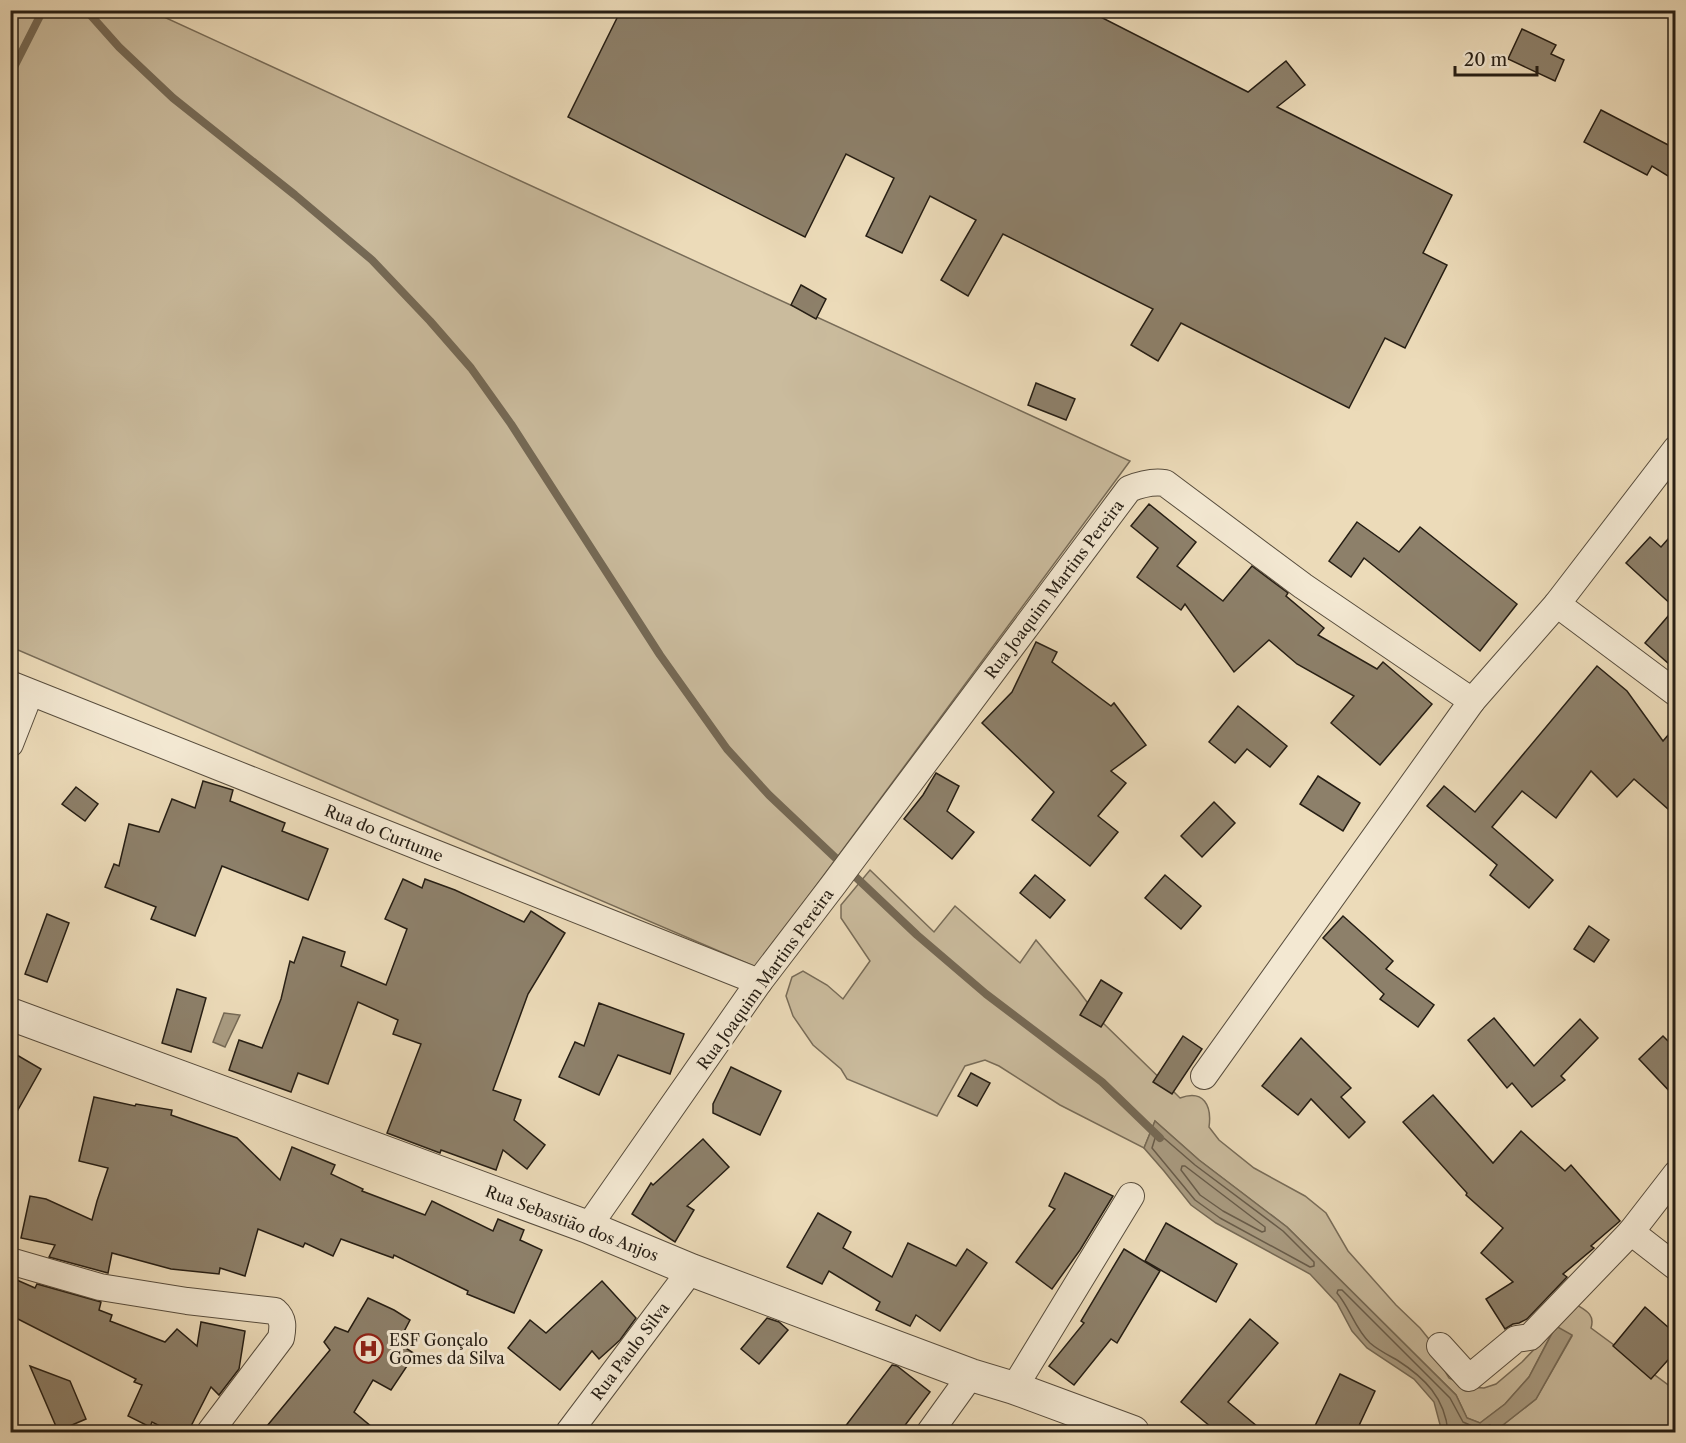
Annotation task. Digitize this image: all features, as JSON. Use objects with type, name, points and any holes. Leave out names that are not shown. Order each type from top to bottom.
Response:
[{"type":"street","points":[[1204,1076],[1472,701],[1557,604],[1676,449]]},
{"type":"street","name":"Rua Joaquim Martins Pereira","points":[[588,1227],[759,982],[1129,489],[1141,484],[1166,483],[1303,586],[1472,701]]},
{"type":"street","points":[[1557,604],[1676,693]]},
{"type":"street","points":[[10,744],[20,688]]},
{"type":"street","name":"Rua do Curtume","points":[[20,688],[759,982]]},
{"type":"street","name":"Rua Sebastião dos Anjos","points":[[10,1014],[588,1227],[691,1270],[971,1375],[1014,1388],[1133,1432]]},
{"type":"street","points":[[1440,1346],[1469,1378],[1516,1340],[1530,1337],[1631,1232],[1676,1174]]},
{"type":"street","points":[[1014,1388],[1131,1196]]},
{"type":"street","points":[[1631,1232],[1676,1267]]},
{"type":"street","points":[[10,1261],[100,1287],[187,1301],[275,1311],[280,1316],[283,1326],[281,1338],[210,1432]]},
{"type":"street","name":"Rua Paulo Silva","points":[[569,1432],[691,1270]]},
{"type":"street","points":[[930,1432],[971,1375]]},
{"type":"shaded area","points":[[11,11],[151,11],[1130,461],[756,967],[11,647]]},
{"type":"shaded area","points":[[870,870],[934,932],[955,906],[1020,963],[1036,940],[1102,1022],[1180,1098],[1195,1096],[1205,1101],[1209,1112],[1209,1127],[1219,1140],[1254,1168],[1305,1196],[1326,1213],[1348,1251],[1432,1343],[1449,1378],[1467,1387],[1484,1388],[1496,1384],[1522,1362],[1554,1329],[1529,1377],[1505,1404],[1480,1423],[1467,1418],[1456,1395],[1287,1227],[1199,1160],[1155,1121],[1144,1148],[1060,1105],[999,1066],[985,1060],[965,1066],[937,1116],[847,1079],[841,1069],[813,1045],[793,1016],[786,996],[792,977],[803,971],[827,985],[843,999],[870,961],[841,918],[841,905]]},
{"type":"shaded area","points":[[1577,1305],[1587,1311],[1592,1320],[1591,1328],[1675,1390],[1675,1432],[1494,1432],[1536,1399],[1572,1336],[1556,1327]]},
{"type":"water","points":[[224,1013],[240,1015],[225,1047],[213,1042]]},
{"type":"water","points":[[1155,1121],[1199,1160],[1287,1227],[1456,1395],[1467,1418],[1480,1423],[1505,1404],[1529,1377],[1556,1326],[1572,1335],[1536,1399],[1494,1432],[1442,1432],[1434,1402],[1414,1379],[1367,1348],[1352,1331],[1337,1303],[1310,1274],[1216,1223],[1191,1205],[1144,1148]]},
{"type":"building","points":[[621,10],[1087,10],[1248,92],[1286,61],[1305,85],[1277,107],[1452,195],[1423,253],[1447,265],[1405,348],[1385,338],[1349,408],[1181,323],[1158,361],[1131,345],[1153,309],[1003,234],[968,296],[941,280],[976,220],[930,196],[902,253],[866,236],[894,178],[846,154],[805,237],[568,117]]},
{"type":"building","points":[[1522,29],[1556,45],[1551,54],[1564,60],[1555,81],[1508,59]]},
{"type":"building","points":[[1601,110],[1676,149],[1676,181],[1652,166],[1647,175],[1584,142]]},
{"type":"building","points":[[801,285],[826,299],[816,319],[791,305]]},
{"type":"building","points":[[1036,383],[1075,399],[1066,420],[1028,405]]},
{"type":"building","points":[[1149,504],[1196,542],[1177,566],[1223,601],[1252,566],[1288,593],[1286,596],[1324,628],[1318,635],[1377,669],[1383,662],[1432,704],[1380,765],[1331,723],[1354,696],[1297,664],[1269,640],[1234,672],[1185,604],[1181,610],[1137,577],[1158,548],[1131,526]]},
{"type":"building","points":[[1357,522],[1399,552],[1420,527],[1517,604],[1480,651],[1364,558],[1351,577],[1329,561]]},
{"type":"building","points":[[1676,530],[1676,670],[1645,643],[1675,608],[1626,563],[1650,537],[1661,547]]},
{"type":"building","points":[[1036,642],[1057,652],[1052,662],[1111,706],[1114,703],[1146,745],[1111,771],[1126,783],[1098,816],[1118,832],[1090,866],[1032,820],[1054,792],[982,723],[1012,692]]},
{"type":"building","points":[[1597,666],[1627,691],[1663,741],[1676,726],[1676,816],[1634,779],[1617,797],[1591,771],[1556,818],[1522,791],[1492,827],[1553,880],[1529,908],[1490,875],[1497,865],[1427,806],[1444,786],[1475,812]]},
{"type":"building","points":[[1238,706],[1287,746],[1270,767],[1247,749],[1235,763],[1209,742]]},
{"type":"building","points":[[936,773],[959,786],[947,811],[974,832],[952,859],[904,819],[923,795]]},
{"type":"building","points":[[1318,776],[1360,803],[1343,831],[1300,804]]},
{"type":"building","points":[[203,781],[233,790],[230,801],[285,823],[282,831],[328,849],[308,900],[222,866],[195,936],[151,919],[156,907],[105,887],[114,864],[119,866],[129,824],[159,832],[172,799],[195,808]]},
{"type":"building","points":[[76,787],[98,804],[85,821],[62,804]]},
{"type":"building","points":[[1214,802],[1235,823],[1202,857],[1181,836]]},
{"type":"building","points":[[1035,875],[1065,900],[1050,918],[1020,893]]},
{"type":"building","points":[[1165,875],[1201,906],[1181,929],[1145,898]]},
{"type":"building","points":[[403,879],[422,888],[425,879],[455,890],[524,922],[531,911],[565,933],[528,994],[493,1090],[521,1100],[514,1120],[545,1145],[527,1169],[503,1150],[496,1170],[441,1150],[440,1153],[387,1133],[421,1044],[393,1034],[398,1020],[358,1002],[328,1084],[298,1073],[291,1092],[229,1070],[239,1040],[262,1048],[281,999],[290,961],[294,963],[303,937],[345,952],[341,966],[386,985],[407,929],[385,919]]},
{"type":"building","points":[[47,914],[69,923],[47,982],[25,974]]},
{"type":"building","points":[[1343,916],[1393,961],[1386,969],[1434,1005],[1418,1027],[1380,999],[1384,994],[1323,938]]},
{"type":"building","points":[[1589,926],[1609,940],[1594,962],[1574,949]]},
{"type":"building","points":[[1101,980],[1122,993],[1101,1027],[1080,1015]]},
{"type":"building","points":[[177,989],[206,998],[191,1052],[162,1043]]},
{"type":"building","points":[[599,1003],[684,1034],[670,1074],[618,1055],[599,1095],[559,1077],[575,1042],[584,1046]]},
{"type":"building","points":[[1494,1018],[1534,1066],[1580,1019],[1598,1038],[1561,1076],[1565,1080],[1532,1107],[1512,1083],[1507,1088],[1468,1040]]},
{"type":"building","points":[[1183,1036],[1202,1049],[1172,1094],[1153,1082]]},
{"type":"building","points":[[1663,1036],[1676,1049],[1676,1098],[1639,1059]]},
{"type":"building","points":[[1301,1038],[1351,1088],[1341,1097],[1365,1122],[1349,1138],[1311,1099],[1298,1115],[1262,1086]]},
{"type":"building","points":[[10,1051],[41,1069],[10,1124]]},
{"type":"building","points":[[731,1067],[781,1091],[760,1135],[713,1113],[713,1104]]},
{"type":"building","points":[[971,1073],[990,1083],[977,1106],[958,1096]]},
{"type":"building","points":[[1433,1095],[1493,1163],[1521,1131],[1565,1171],[1571,1165],[1620,1221],[1591,1246],[1594,1248],[1563,1274],[1567,1277],[1527,1319],[1505,1329],[1486,1299],[1513,1282],[1481,1253],[1503,1228],[1466,1195],[1467,1193],[1403,1122]]},
{"type":"building","points":[[94,1097],[135,1106],[136,1104],[172,1110],[171,1115],[237,1138],[280,1180],[292,1147],[335,1165],[331,1174],[363,1189],[362,1191],[425,1215],[432,1201],[493,1231],[498,1219],[524,1230],[520,1240],[542,1250],[514,1313],[467,1294],[468,1291],[394,1255],[393,1258],[341,1239],[333,1256],[305,1243],[303,1247],[258,1229],[245,1276],[220,1268],[219,1274],[171,1269],[112,1253],[108,1273],[49,1257],[55,1245],[21,1238],[30,1196],[46,1199],[92,1220],[108,1168],[79,1161]]},
{"type":"building","points":[[703,1139],[729,1167],[687,1206],[694,1210],[675,1242],[632,1214],[651,1183],[653,1185]]},
{"type":"building","points":[[1065,1173],[1113,1196],[1080,1250],[1052,1289],[1016,1262],[1055,1209],[1049,1206]]},
{"type":"building","points":[[818,1213],[851,1232],[843,1248],[892,1277],[908,1243],[956,1266],[967,1249],[987,1263],[940,1331],[916,1315],[910,1326],[876,1310],[880,1302],[829,1271],[822,1284],[787,1267]]},
{"type":"building","points":[[1166,1223],[1237,1264],[1216,1302],[1145,1261]]},
{"type":"building","points":[[1124,1249],[1160,1271],[1117,1343],[1111,1339],[1074,1385],[1049,1366],[1084,1323],[1081,1321]]},
{"type":"building","points":[[10,1277],[35,1288],[37,1284],[101,1302],[99,1310],[112,1315],[110,1321],[165,1342],[177,1329],[197,1346],[201,1322],[245,1331],[239,1369],[219,1395],[211,1387],[188,1432],[172,1432],[152,1422],[150,1427],[128,1416],[142,1385],[134,1382],[136,1379],[10,1315]]},
{"type":"building","points":[[602,1281],[636,1318],[620,1340],[599,1359],[592,1351],[560,1390],[508,1348],[530,1320],[546,1333]]},
{"type":"building","points":[[368,1298],[410,1320],[398,1343],[415,1354],[391,1390],[373,1380],[354,1412],[378,1432],[262,1432],[330,1350],[324,1342],[335,1327],[348,1332]]},
{"type":"building","points":[[1645,1307],[1676,1334],[1676,1351],[1651,1379],[1613,1346]]},
{"type":"building","points":[[767,1318],[779,1322],[788,1330],[759,1364],[741,1349]]},
{"type":"building","points":[[1250,1319],[1278,1343],[1228,1402],[1264,1432],[1217,1432],[1181,1402]]},
{"type":"building","points":[[892,1365],[897,1366],[930,1392],[900,1432],[841,1432]]},
{"type":"building","points":[[30,1366],[70,1381],[86,1419],[58,1431]]},
{"type":"building","points":[[1340,1374],[1375,1391],[1356,1432],[1312,1432]]},
{"type":"waterway","points":[[10,75],[43,10]]},
{"type":"waterway","points":[[86,10],[119,47],[173,98],[372,260],[471,368],[511,424],[660,655],[727,749],[769,795],[917,935],[986,994],[1102,1082],[1160,1138]]},
{"type":"place","name":"ESF Gonçalo Gomes da Silva","points":[[368,1349]]}]
